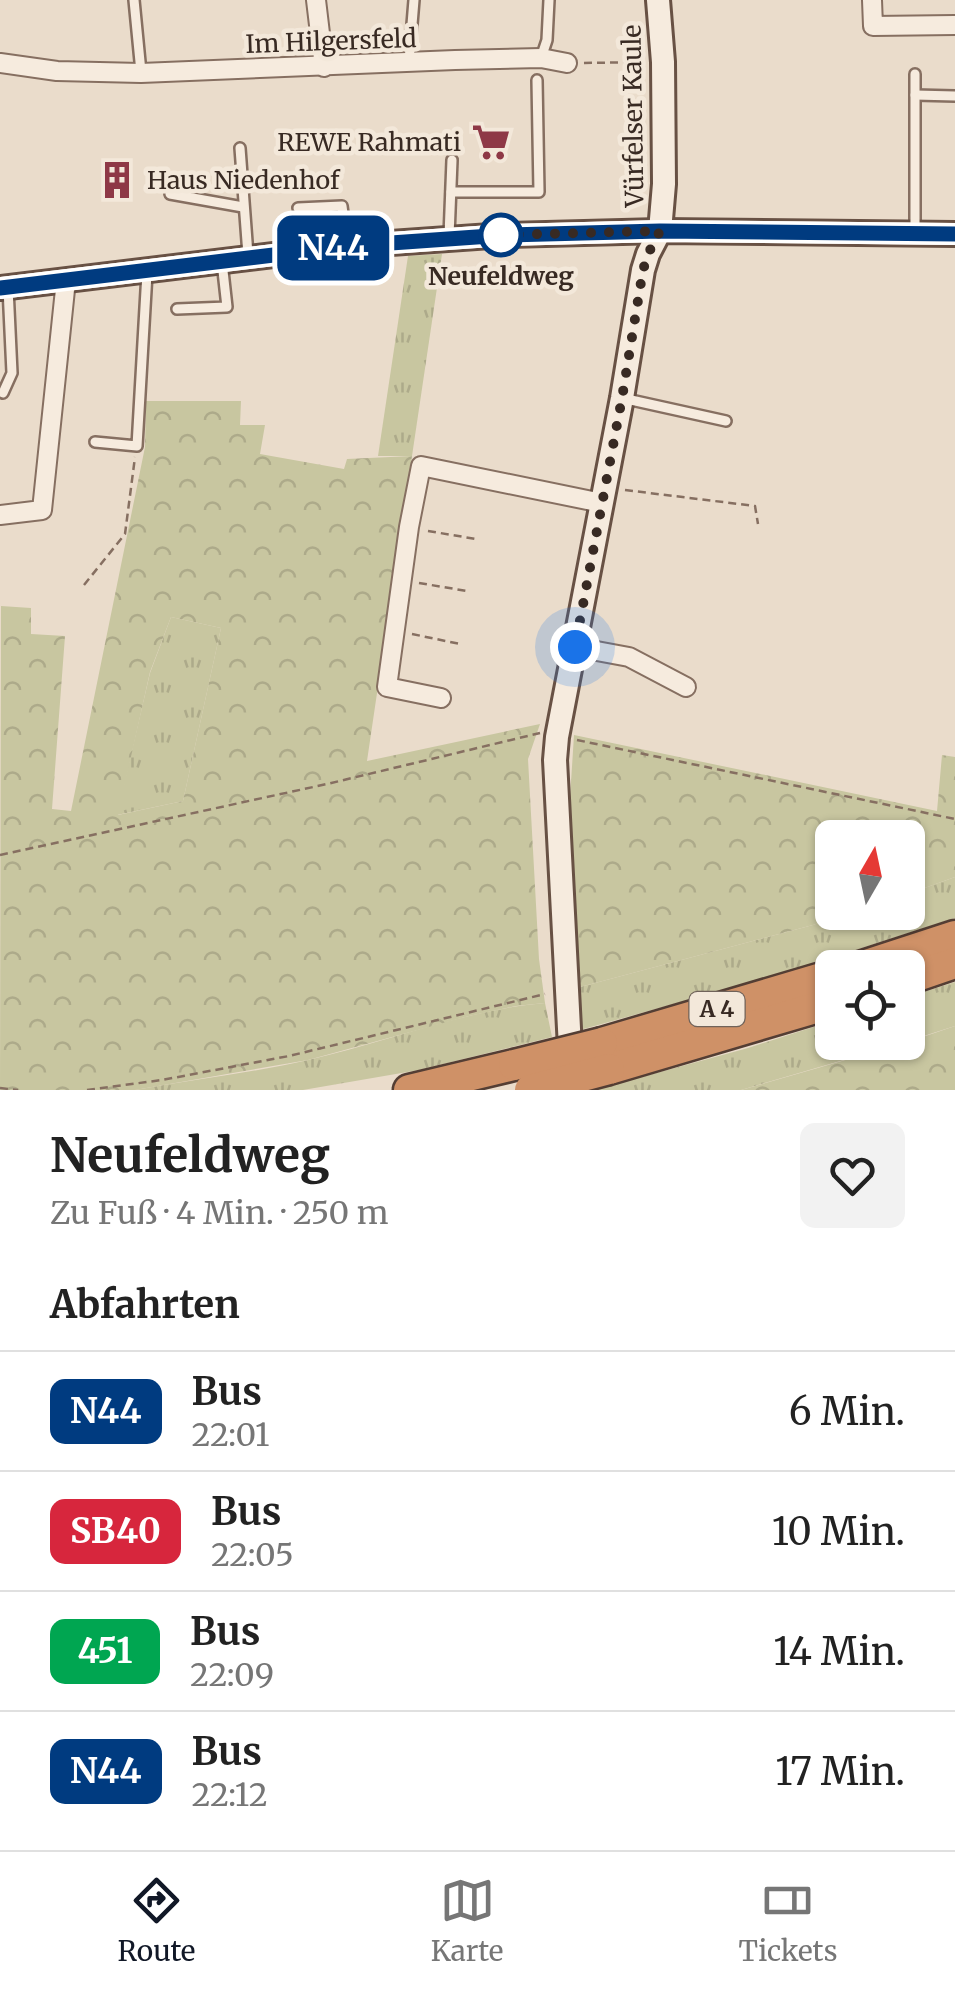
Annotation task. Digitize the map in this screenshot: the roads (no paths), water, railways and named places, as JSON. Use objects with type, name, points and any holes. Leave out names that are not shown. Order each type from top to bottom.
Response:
[{"type":"highway","points":[[912,950],[955,936]]},
{"type":"highway","points":[[925,974],[955,964]]},
{"type":"highway","name":"A 4","points":[[605,1056],[815,981]]},
{"type":"highway","name":"A 4","points":[[409,1090],[522,1077],[815,1007]]},
{"type":"main road","name":"Vürfelser Kaule","points":[[658,0],[664,62],[660,231]]},
{"type":"main road","points":[[572,1090],[549,735],[575,647],[643,270],[660,231]]},
{"type":"main road","points":[[4,287],[348,246],[505,235],[660,231],[955,234]]},
{"type":"street","points":[[316,0],[324,67]]},
{"type":"street","points":[[872,0],[873,26],[955,25]]},
{"type":"street","name":"Im Hilgersfeld","points":[[0,63],[57,71],[142,74],[541,58],[567,63]]},
{"type":"street","points":[[0,515],[42,510],[66,280]]},
{"type":"street","points":[[441,698],[387,687],[421,466],[603,495]]},
{"type":"street","points":[[575,647],[629,657],[686,687]]},
{"type":"lane","points":[[134,0],[142,74]]},
{"type":"lane","points":[[409,63],[414,0]]},
{"type":"lane","points":[[541,58],[547,40],[548,0]]},
{"type":"lane","points":[[914,233],[915,74]]},
{"type":"lane","points":[[451,192],[539,192],[536,80]]},
{"type":"lane","points":[[915,95],[955,96]]},
{"type":"lane","points":[[240,148],[248,259]]},
{"type":"lane","points":[[449,239],[452,160]]},
{"type":"lane","points":[[170,194],[243,207]]},
{"type":"lane","points":[[298,208],[342,206],[348,246]]},
{"type":"lane","points":[[177,310],[227,307],[222,262]]},
{"type":"lane","points":[[95,442],[137,446],[148,270]]},
{"type":"lane","points":[[2,393],[12,373],[4,287]]},
{"type":"lane","points":[[622,398],[726,420]]},
{"type":"place","name":"REWE Rahmati","points":[[491,142]]},
{"type":"place","name":"Haus Niedenhof","points":[[117,180]]},
{"type":"place","name":"Neufeldweg","points":[[501,235]]}]
